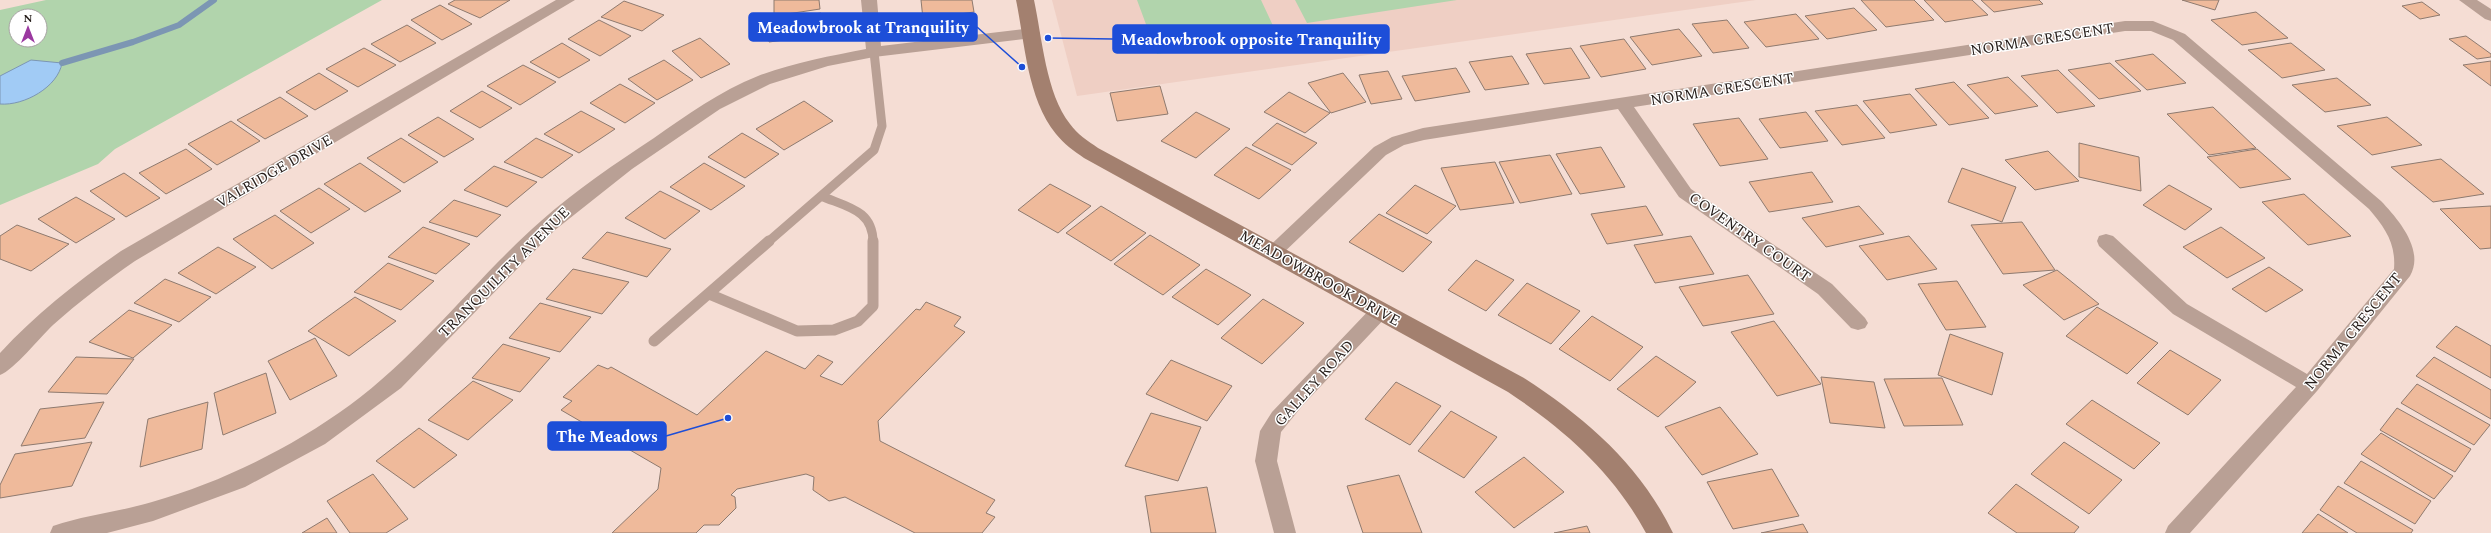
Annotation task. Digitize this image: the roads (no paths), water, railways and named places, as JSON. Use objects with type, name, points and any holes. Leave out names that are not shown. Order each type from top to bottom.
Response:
[{"type":"street","name":"VALRIDGE DRIVE","points":[[0,367],[52,314],[87,285],[128,256],[567,0]]},
{"type":"street","points":[[869,0],[874,52]]},
{"type":"street","name":"MEADOWBROOK DRIVE","points":[[1025,0],[1049,105],[1066,133],[1091,153],[1516,386],[1571,422],[1619,468],[1648,510],[1660,533]]},
{"type":"street","points":[[2468,0],[2491,16]]},
{"type":"street","name":"NORMA CRESCENT","points":[[1272,252],[1380,151],[1398,140],[1423,134],[1624,105],[2124,26],[2153,26],[2179,37],[2375,204],[2400,236],[2405,256],[2403,271],[2310,386],[2176,533]]},
{"type":"street","name":"TRANQUILITY AVENUE","points":[[61,533],[152,513],[228,486],[297,451],[349,418],[394,382],[548,225],[632,161],[702,113],[764,80],[825,62],[874,52],[1032,33]]},
{"type":"street","name":"COVENTRY COURT","points":[[1624,105],[1686,193],[1715,216],[1825,289],[1858,323]]},
{"type":"street","points":[[2106,241],[2180,309],[2310,386]]},
{"type":"street","name":"GALLEY ROAD","points":[[1285,533],[1266,461],[1267,445],[1271,431],[1279,418],[1296,399],[1380,312]]},
{"type":"lane","points":[[654,341],[874,150],[882,126],[874,52]]},
{"type":"lane","points":[[709,294],[797,331],[834,330],[858,321],[873,306],[873,230],[866,216],[821,196]]},
{"type":"water","points":[[31,60],[62,63],[54,80],[38,93],[19,102],[0,104],[0,76]]},
{"type":"waterway","points":[[62,63],[133,42],[179,25],[214,0]]},
{"type":"place","name":"Meadowbrook opposite Tranquility","points":[[1048,38]]},
{"type":"place","name":"Meadowbrook at Tranquility","points":[[1022,67]]},
{"type":"place","name":"The Meadows","points":[[728,418]]}]
